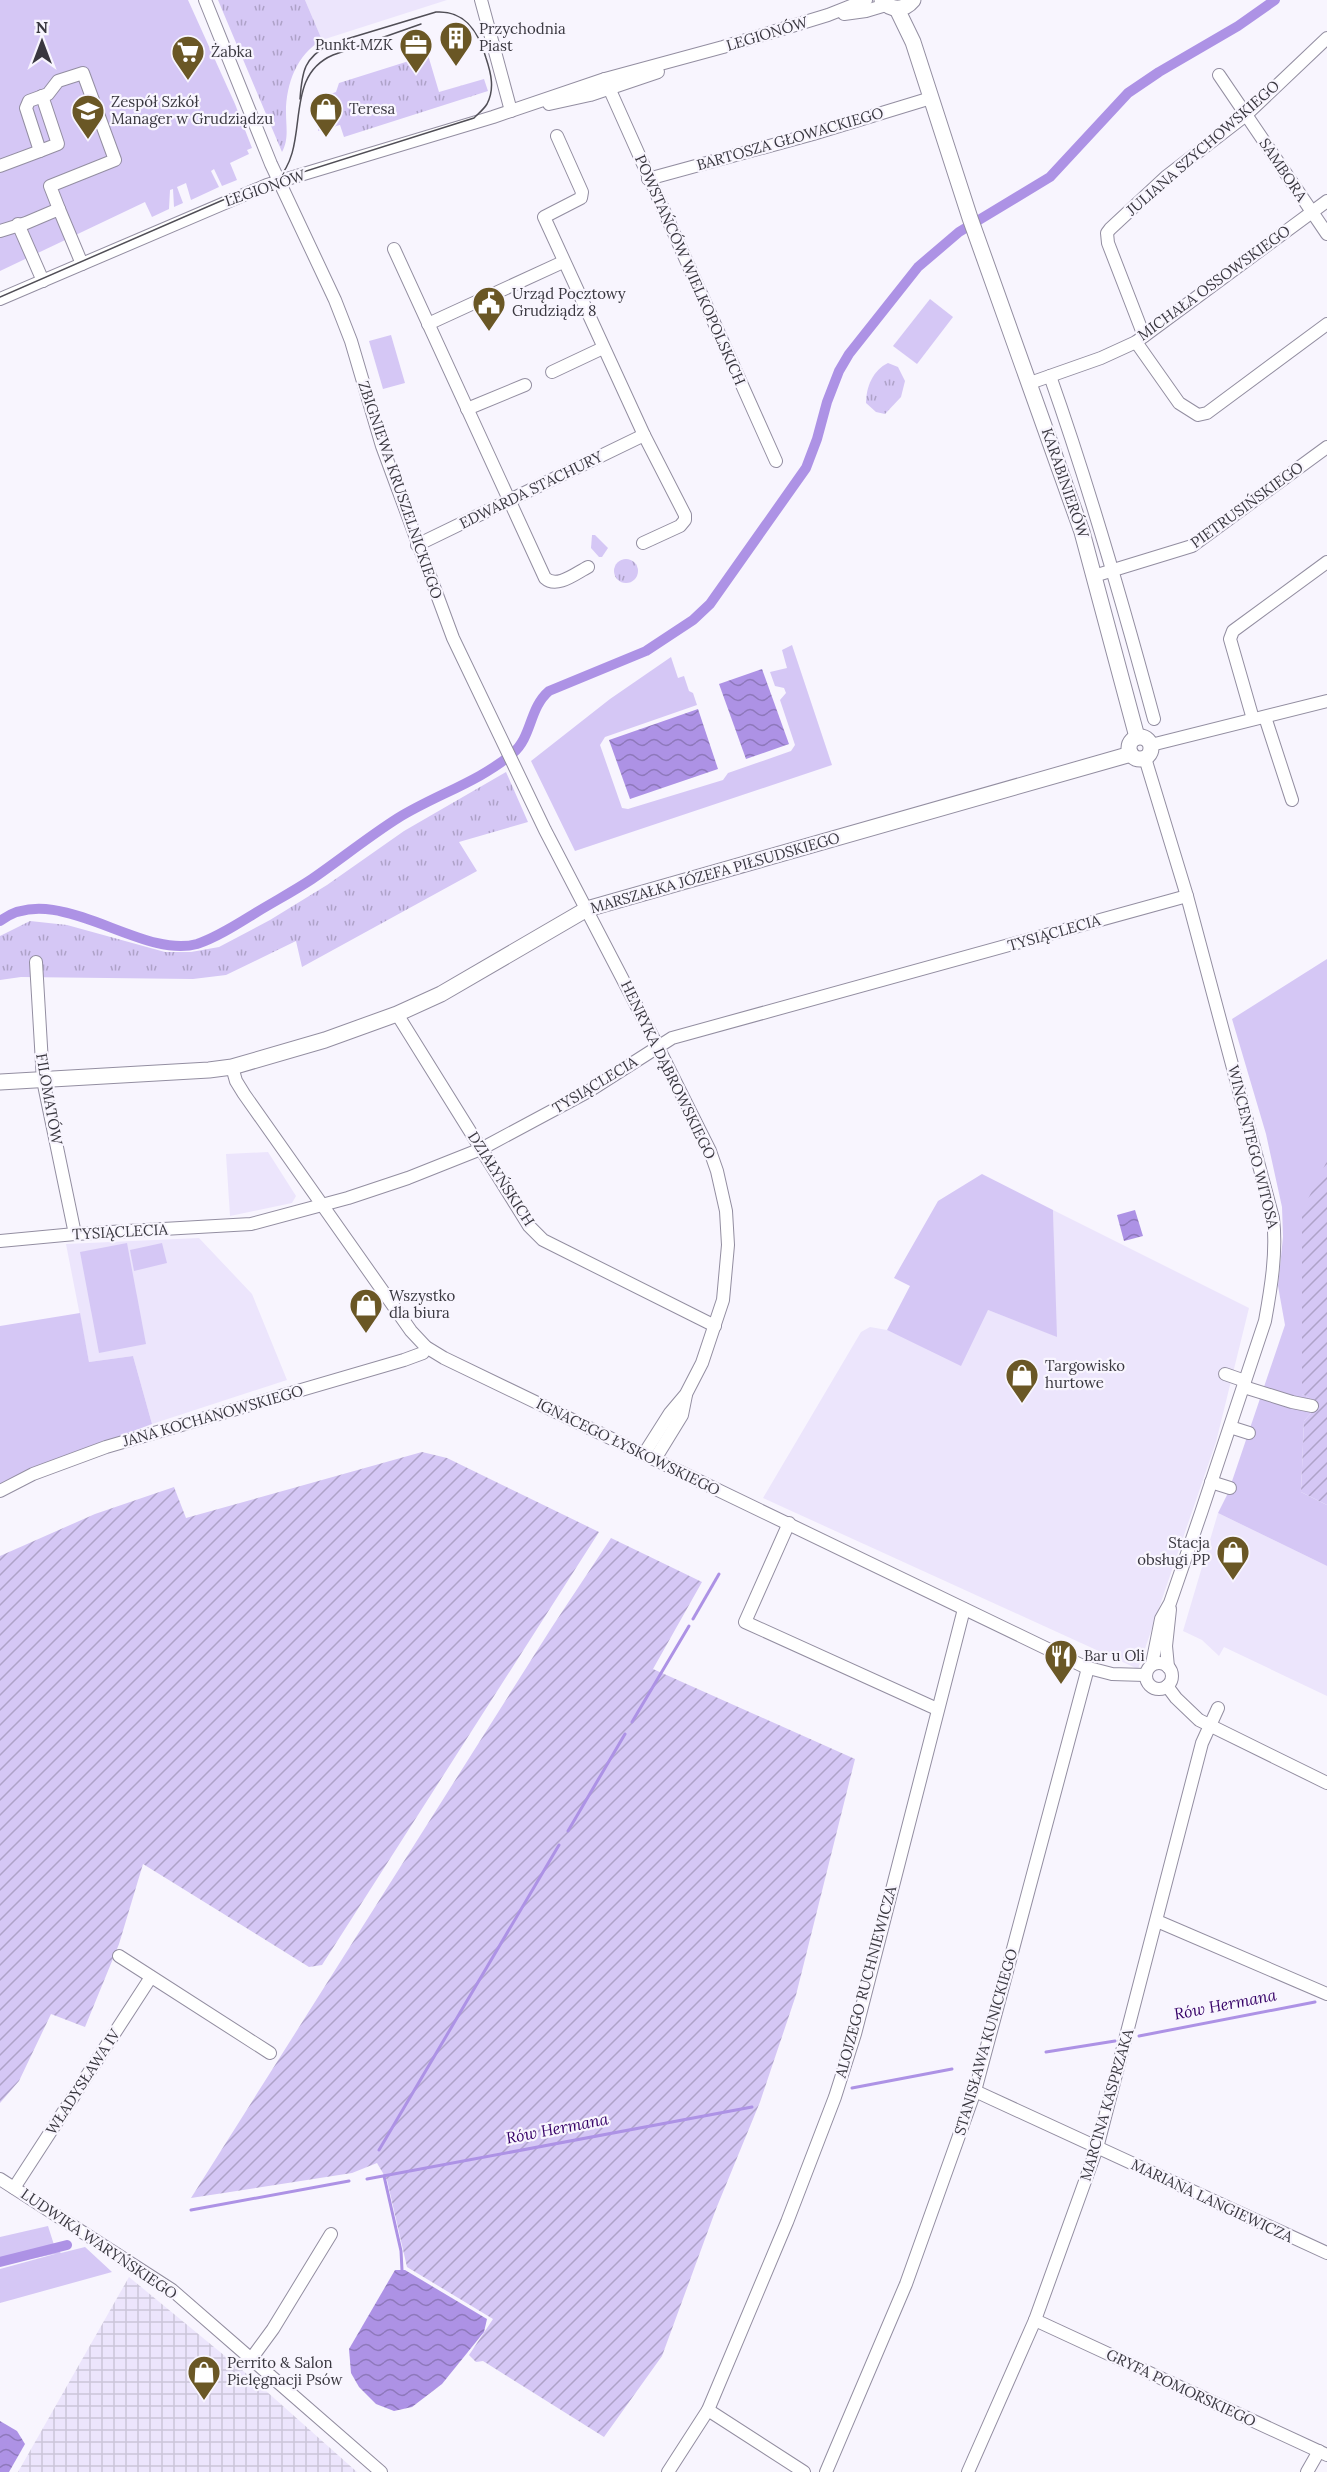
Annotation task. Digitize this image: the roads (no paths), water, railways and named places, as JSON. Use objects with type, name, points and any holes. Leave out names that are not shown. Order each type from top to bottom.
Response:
[{"type":"main road","name":"KARABINIERÓW","points":[[897,4],[913,42],[976,235],[1058,459],[1094,576],[1137,737],[1130,744],[1142,752]]},
{"type":"main road","name":"MARSZAŁKA JÓZEFA PIŁSUDSKIEGO","points":[[0,1082],[199,1071],[232,1067],[325,1040],[397,1014],[450,989],[587,909],[1142,752]]},
{"type":"street","name":"ZBIGNIEWA KRUSZELNICKIEGO","points":[[205,0],[279,182],[335,300],[351,341],[382,446],[453,638],[513,763]]},
{"type":"street","points":[[481,0],[511,111]]},
{"type":"street","name":"LEGIONÓW","points":[[0,299],[213,206],[279,182],[539,103],[550,97],[607,84],[828,15],[866,0]]},
{"type":"street","name":"LEGIONÓW","points":[[828,15],[866,11],[897,4]]},
{"type":"street","name":"JULIANA SZYCHOWSKIEGO","points":[[1140,339],[1108,243],[1107,233],[1167,176],[1246,115],[1327,38]]},
{"type":"street","points":[[40,151],[26,105],[48,94],[58,81],[83,73],[115,160],[50,186],[82,264]]},
{"type":"street","name":"SAMBORA","points":[[1219,75],[1327,234]]},
{"type":"street","name":"POWSTAŃCÓW WIELKOPOLSKICH","points":[[607,84],[776,461]]},
{"type":"street","points":[[0,166],[58,144],[42,96]]},
{"type":"street","name":"BARTOSZA GŁOWACKIEGO","points":[[648,179],[813,134],[931,98]]},
{"type":"street","points":[[557,136],[582,192],[581,198],[544,217],[685,520],[680,526],[643,543]]},
{"type":"street","name":"MICHAŁA OSSOWSKIEGO","points":[[1030,383],[1101,358],[1140,339],[1327,201]]},
{"type":"street","points":[[0,231],[59,209]]},
{"type":"street","points":[[18,224],[43,281]]},
{"type":"street","points":[[394,249],[545,578],[556,583],[588,567]]},
{"type":"street","points":[[428,324],[563,262]]},
{"type":"street","points":[[1140,339],[1179,403],[1198,415],[1207,413],[1327,324]]},
{"type":"street","points":[[552,372],[603,348]]},
{"type":"street","points":[[1050,376],[1113,570],[1154,719]]},
{"type":"street","points":[[467,409],[525,385]]},
{"type":"street","name":"EDWARDA STACHURY","points":[[417,545],[644,435]]},
{"type":"street","name":"PIETRUSIŃSKIEGO","points":[[1094,576],[1192,546],[1327,447]]},
{"type":"street","points":[[1292,800],[1230,639],[1233,631],[1327,562]]},
{"type":"street","name":"MARSZAŁKA JÓZEFA PIŁSUDSKIEGO","points":[[1142,752],[1327,701]]},
{"type":"street","points":[[1142,752],[1187,896]]},
{"type":"street","name":"HENRYKA DĄBROWSKIEGO","points":[[513,763],[544,830],[587,909],[710,1151],[726,1211],[727,1272],[723,1300],[715,1326],[702,1363],[686,1394],[670,1413],[649,1457]]},
{"type":"street","name":"TYSIĄCLECIA","points":[[0,1241],[75,1234],[251,1224],[322,1206],[408,1178],[481,1149],[580,1096],[672,1038],[1187,896]]},
{"type":"street","name":"WINCENTEGO WITOSA","points":[[1149,1670],[1161,1619],[1170,1603],[1263,1330],[1269,1302],[1274,1227],[1187,896]]},
{"type":"street","name":"FILOMATÓW","points":[[36,963],[43,1080],[75,1234]]},
{"type":"street","name":"DZIAŁYŃSKICH","points":[[397,1014],[529,1226],[543,1240],[715,1326]]},
{"type":"street","name":"IGNACEGO ŁYSKOWSKIEGO","points":[[232,1067],[236,1081],[244,1094],[411,1331],[426,1347],[444,1358],[1088,1668],[1112,1674],[1149,1670]]},
{"type":"street","name":"JANA KOCHANOWSKIEGO","points":[[0,1491],[33,1474],[106,1447],[405,1360],[423,1353],[426,1347]]},
{"type":"street","points":[[1225,1374],[1244,1384],[1292,1402],[1312,1406]]},
{"type":"street","points":[[1230,1427],[1249,1433]]},
{"type":"street","points":[[1211,1482],[1230,1488]]},
{"type":"street","points":[[789,1523],[745,1622],[937,1709]]},
{"type":"street","name":"WINCENTEGO WITOSA","points":[[1168,1667],[1166,1646],[1170,1603]]},
{"type":"street","name":"ALOJZEGO RUCHNIEWICZA","points":[[668,2472],[708,2410],[787,2222],[834,2097],[855,2034],[964,1609]]},
{"type":"street","points":[[1161,1663],[1168,1667],[1172,1679],[1167,1686],[1160,1690],[1151,1687],[1149,1670],[1161,1663]]},
{"type":"street","name":"STANISŁAWA KUNICKIEGO","points":[[826,2472],[906,2284],[975,2091],[1088,1668]]},
{"type":"street","points":[[1167,1686],[1190,1713],[1209,1725],[1327,1783]]},
{"type":"street","name":"MARCINA KASPRZAKA","points":[[968,2472],[1035,2320],[1097,2148],[1202,1743],[1218,1708]]},
{"type":"street","points":[[1157,1921],[1327,1994]]},
{"type":"street","points":[[119,1956],[270,2053]]},
{"type":"street","name":"WŁADYSŁAWA IV","points":[[14,2188],[151,1977]]},
{"type":"street","name":"MARIANA LANGIEWICZA","points":[[975,2091],[1327,2253]]},
{"type":"street","name":"LUDWIKA WARYŃSKIEGO","points":[[0,2179],[172,2290],[381,2472]]},
{"type":"street","points":[[251,2359],[273,2329],[331,2234]]},
{"type":"street","name":"GRYFA POMORSKIEGO","points":[[1035,2320],[1323,2453]]},
{"type":"street","points":[[708,2410],[804,2472]]},
{"type":"street","points":[[1307,2472],[1323,2453]]},
{"type":"water","points":[[762,669],[789,744],[746,759],[719,684]]},
{"type":"water","points":[[698,709],[718,769],[630,799],[609,740]]},
{"type":"water","points":[[1135,1210],[1143,1236],[1124,1241],[1117,1215]]},
{"type":"water","points":[[395,2270],[405,2270],[487,2319],[484,2332],[442,2384],[412,2407],[394,2411],[376,2404],[359,2387],[351,2373],[349,2349]]},
{"type":"water","points":[[0,2421],[17,2431],[25,2444],[9,2472],[0,2472]]},
{"type":"waterway","points":[[0,921],[22,911],[46,909],[72,914],[150,941],[174,946],[197,944],[228,930],[305,883],[398,818],[500,763],[513,753],[524,739],[542,698],[549,691],[646,651],[693,620],[710,604],[806,468],[827,402],[839,371],[849,354],[918,267],[959,232],[1050,177],[1128,93],[1159,72],[1238,26],[1275,0]]},
{"type":"waterway","points":[[693,1619],[719,1574]]},
{"type":"waterway","points":[[632,1722],[689,1626]]},
{"type":"waterway","points":[[568,1831],[625,1734]]},
{"type":"waterway","points":[[379,2150],[559,1845]]},
{"type":"waterway","name":"Rów Hermana","points":[[1139,2036],[1315,2002]]},
{"type":"waterway","name":"Rów Hermana","points":[[1046,2052],[1115,2041]]},
{"type":"waterway","name":"Rów Hermana","points":[[852,2088],[952,2069]]},
{"type":"waterway","name":"Rów Hermana","points":[[367,2179],[752,2107]]},
{"type":"waterway","points":[[384,2176],[401,2251],[402,2270]]},
{"type":"waterway","name":"Rów Hermana","points":[[191,2210],[349,2181]]},
{"type":"waterway","name":"Rów Hermana","points":[[0,2262],[67,2245]]},
{"type":"tram line","points":[[0,297],[246,190],[474,118],[487,104],[491,93],[491,81],[483,49],[470,25],[455,15],[436,12],[330,44],[321,49],[306,66],[300,99]]},
{"type":"tram line","points":[[277,180],[287,165],[293,149],[302,95],[307,79],[317,65],[333,55],[421,24]]},
{"type":"place","name":"Przychodnia Piast","points":[[456,67]]},
{"type":"place","name":"Punkt MZK","points":[[416,74]]},
{"type":"place","name":"Żabka","points":[[188,81]]},
{"type":"place","name":"Teresa","points":[[326,138]]},
{"type":"place","name":"Zespół Szkół Manager w Grudziądzu","points":[[88,140]]},
{"type":"place","name":"Urząd Pocztowy Grudziądz 8","points":[[489,332]]},
{"type":"place","name":"Wszystko dla biura","points":[[366,1334]]},
{"type":"place","name":"Targowisko hurtowe","points":[[1022,1404]]},
{"type":"place","name":"Stacja obsługi PP","points":[[1233,1581]]},
{"type":"place","name":"Bar u Oli","points":[[1061,1685]]},
{"type":"place","name":"Perrito & Salon Pielęgnacji Psów","points":[[204,2401]]}]
